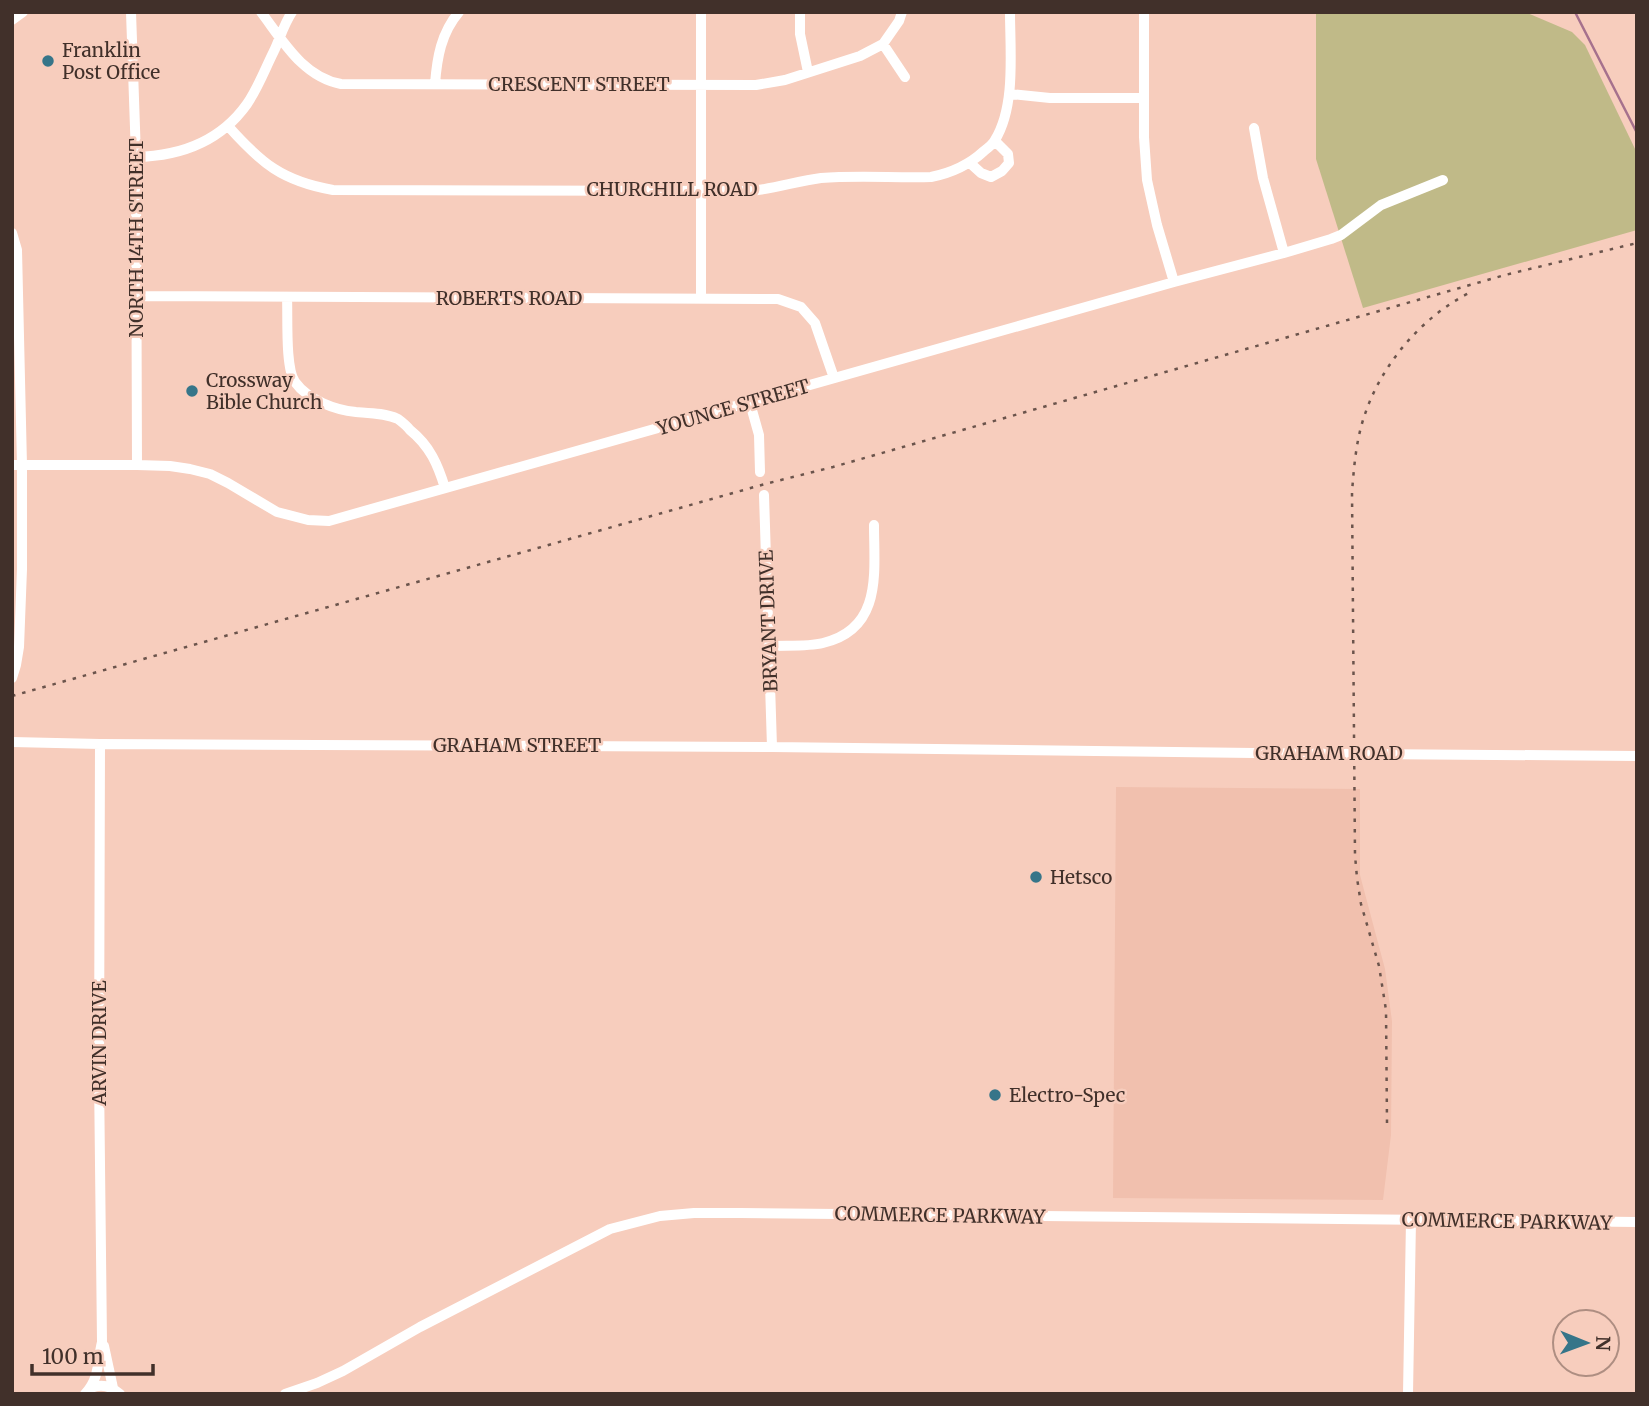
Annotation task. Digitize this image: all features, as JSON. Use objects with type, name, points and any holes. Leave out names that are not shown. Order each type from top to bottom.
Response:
[{"type":"street","points":[[12,20],[23,12]]},
{"type":"street","name":"NORTH 14TH STREET","points":[[131,12],[136,157],[137,465]]},
{"type":"street","name":"CRESCENT STREET","points":[[261,12],[290,52],[310,71],[331,82],[350,84],[756,85],[785,80],[860,56],[883,44]]},
{"type":"street","points":[[136,157],[158,157],[200,145],[228,125],[254,92],[292,12]]},
{"type":"street","points":[[435,84],[436,65],[442,42],[459,12]]},
{"type":"street","points":[[701,12],[701,299]]},
{"type":"street","points":[[800,12],[800,34],[808,72]]},
{"type":"street","points":[[902,12],[883,44],[905,77]]},
{"type":"street","name":"CHURCHILL ROAD","points":[[228,125],[252,153],[280,174],[305,184],[333,190],[764,190],[832,177],[931,177],[970,163],[995,141],[1010,94],[1010,12]]},
{"type":"street","points":[[1144,12],[1144,148],[1147,180],[1174,282]]},
{"type":"street","points":[[1010,94],[1050,98],[1144,97]]},
{"type":"street","points":[[1254,128],[1284,253]]},
{"type":"street","points":[[970,163],[981,173],[991,177],[1002,171],[1009,163],[1008,154],[995,141]]},
{"type":"street","name":"YOUNCE STREET","points":[[17,465],[170,466],[210,474],[277,512],[309,520],[329,521],[1284,253],[1341,234],[1381,205],[1443,180]]},
{"type":"street","points":[[12,233],[17,250],[17,465],[21,605],[19,647],[12,678]]},
{"type":"street","name":"ROBERTS ROAD","points":[[136,296],[778,299],[801,307],[815,323],[834,378]]},
{"type":"street","points":[[287,298],[290,368],[295,382],[324,404],[398,419],[430,450],[445,488]]},
{"type":"street","points":[[750,402],[759,435],[760,472]]},
{"type":"street","name":"BRYANT DRIVE","points":[[764,495],[772,747]]},
{"type":"street","points":[[769,646],[821,644],[841,637],[859,622],[870,605],[874,587],[874,525]]},
{"type":"street","name":"GRAHAM STREET","points":[[12,742],[1021,750]]},
{"type":"street","name":"ARVIN DRIVE","points":[[88,1391],[99,1369],[102,1342],[99,1075],[100,744]]},
{"type":"street","name":"GRAHAM ROAD","points":[[1021,750],[1637,756]]},
{"type":"street","name":"COMMERCE PARKWAY","points":[[285,1394],[317,1384],[343,1371],[420,1327],[610,1228],[660,1216],[740,1213],[1637,1222]]},
{"type":"street","points":[[1408,1394],[1411,1220]]},
{"type":"street","name":"ARVIN DRIVE","points":[[102,1342],[119,1392]]},
{"type":"street","name":"ARVIN DRIVE","points":[[88,1391],[102,1385],[119,1392]]},
{"type":"shaded area","points":[[1316,12],[1525,12],[1572,32],[1585,45],[1637,153],[1637,230],[1363,308],[1316,159]]},
{"type":"shaded area","points":[[1116,787],[1360,789],[1360,875],[1385,969],[1392,1021],[1391,1135],[1383,1200],[1113,1198]]},
{"type":"waterway","points":[[1575,12],[1637,133]]},
{"type":"railway","points":[[12,696],[833,467],[1505,275],[1637,243]]},
{"type":"railway","points":[[1387,1123],[1386,1010],[1379,966],[1361,904],[1355,855],[1352,492],[1359,435],[1381,378],[1421,327],[1437,313],[1473,291]]},
{"type":"place","name":"Franklin Post Office","points":[[48,61]]},
{"type":"place","name":"Crossway Bible Church","points":[[192,391]]},
{"type":"place","name":"Hetsco","points":[[1036,877]]},
{"type":"place","name":"Electro-Spec","points":[[995,1095]]}]
